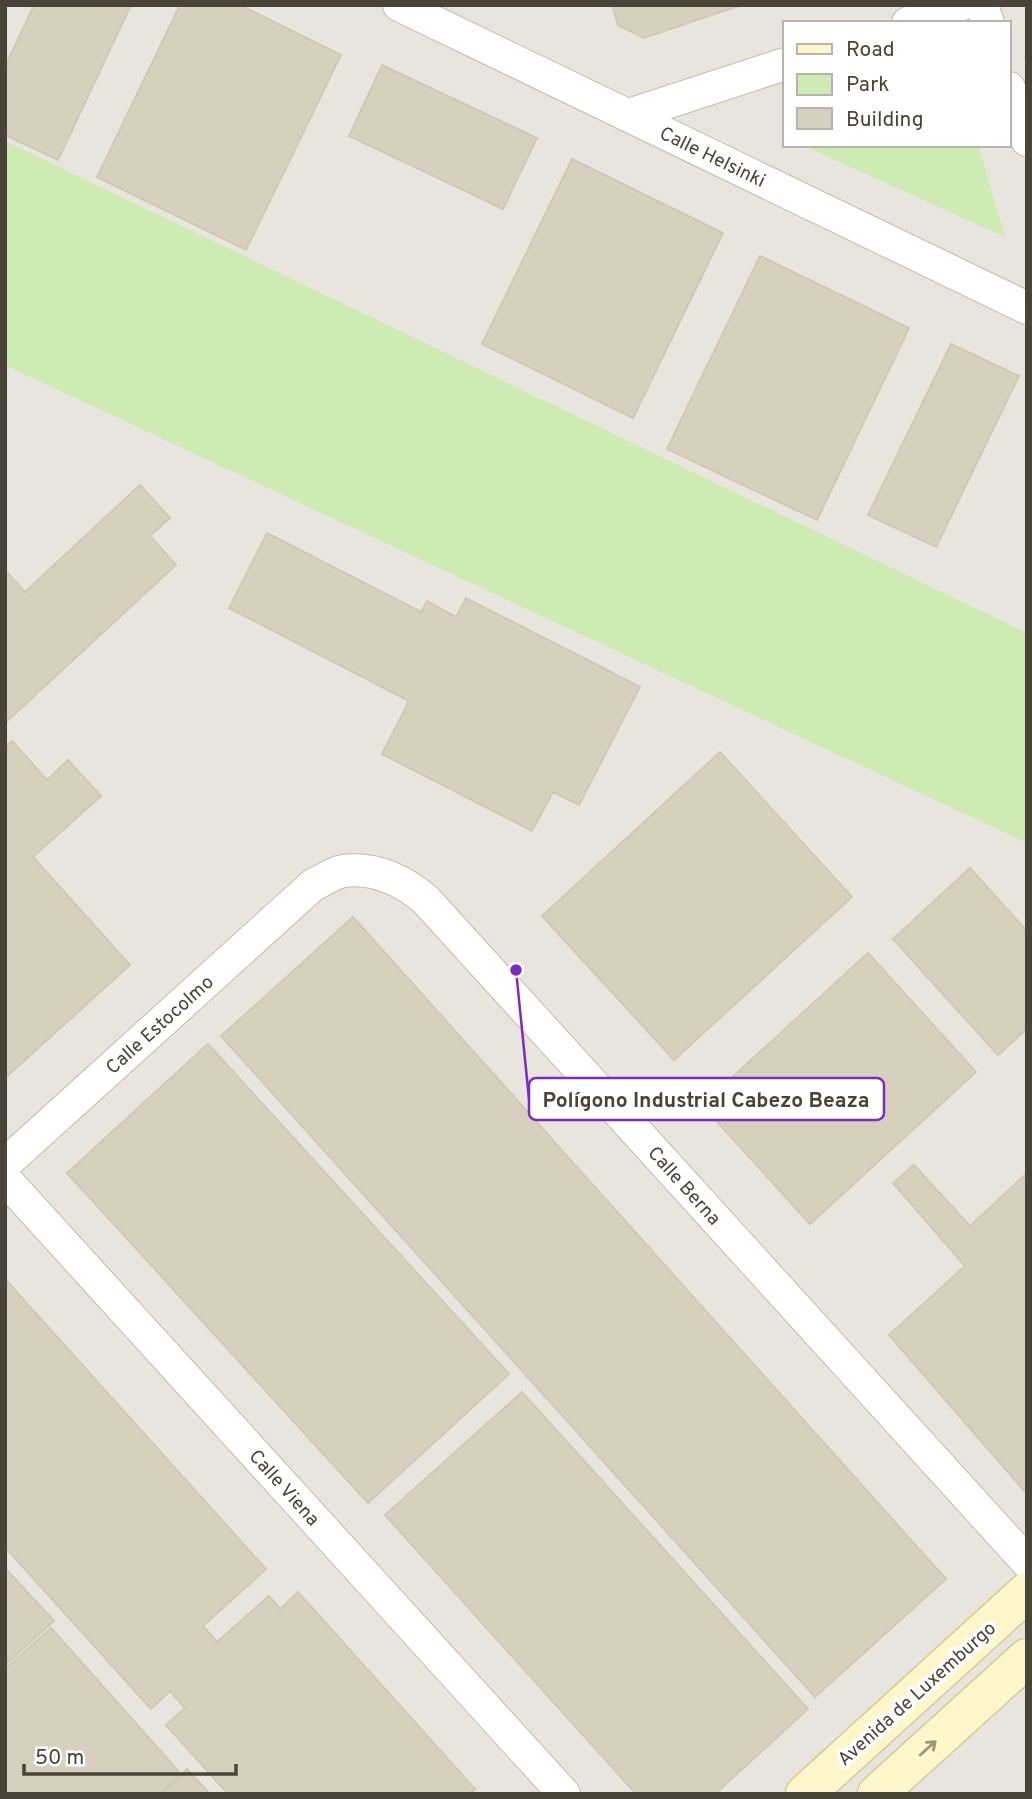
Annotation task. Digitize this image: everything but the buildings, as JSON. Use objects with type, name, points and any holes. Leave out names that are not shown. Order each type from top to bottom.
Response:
[{"type":"main road","name":"Avenida de Luxemburgo","points":[[805,1794],[1027,1592]]},
{"type":"main road","points":[[877,1794],[1027,1658]]},
{"type":"street","name":"Calle Helsinki","points":[[400,5],[1027,308]]},
{"type":"street","points":[[914,21],[960,5]]},
{"type":"street","points":[[629,115],[783,65]]},
{"type":"street","points":[[1011,94],[1027,141]]},
{"type":"street","name":"Calle Berna","points":[[313,885],[341,871],[378,873],[405,883],[425,899],[1027,1562]]},
{"type":"street","name":"Calle Estocolmo","points":[[5,1164],[313,885]]},
{"type":"street","name":"Calle Viena","points":[[5,1179],[564,1794]]},
{"type":"shaded area","points":[[5,5],[1027,5],[1027,1794],[5,1794]]},
{"type":"green space","points":[[5,141],[1027,633],[1027,843],[5,365]]},
{"type":"green space","points":[[806,147],[979,147],[1005,237]]},
{"type":"place","name":"Polígono Industrial Cabezo Beaza","points":[[516,970]]}]
